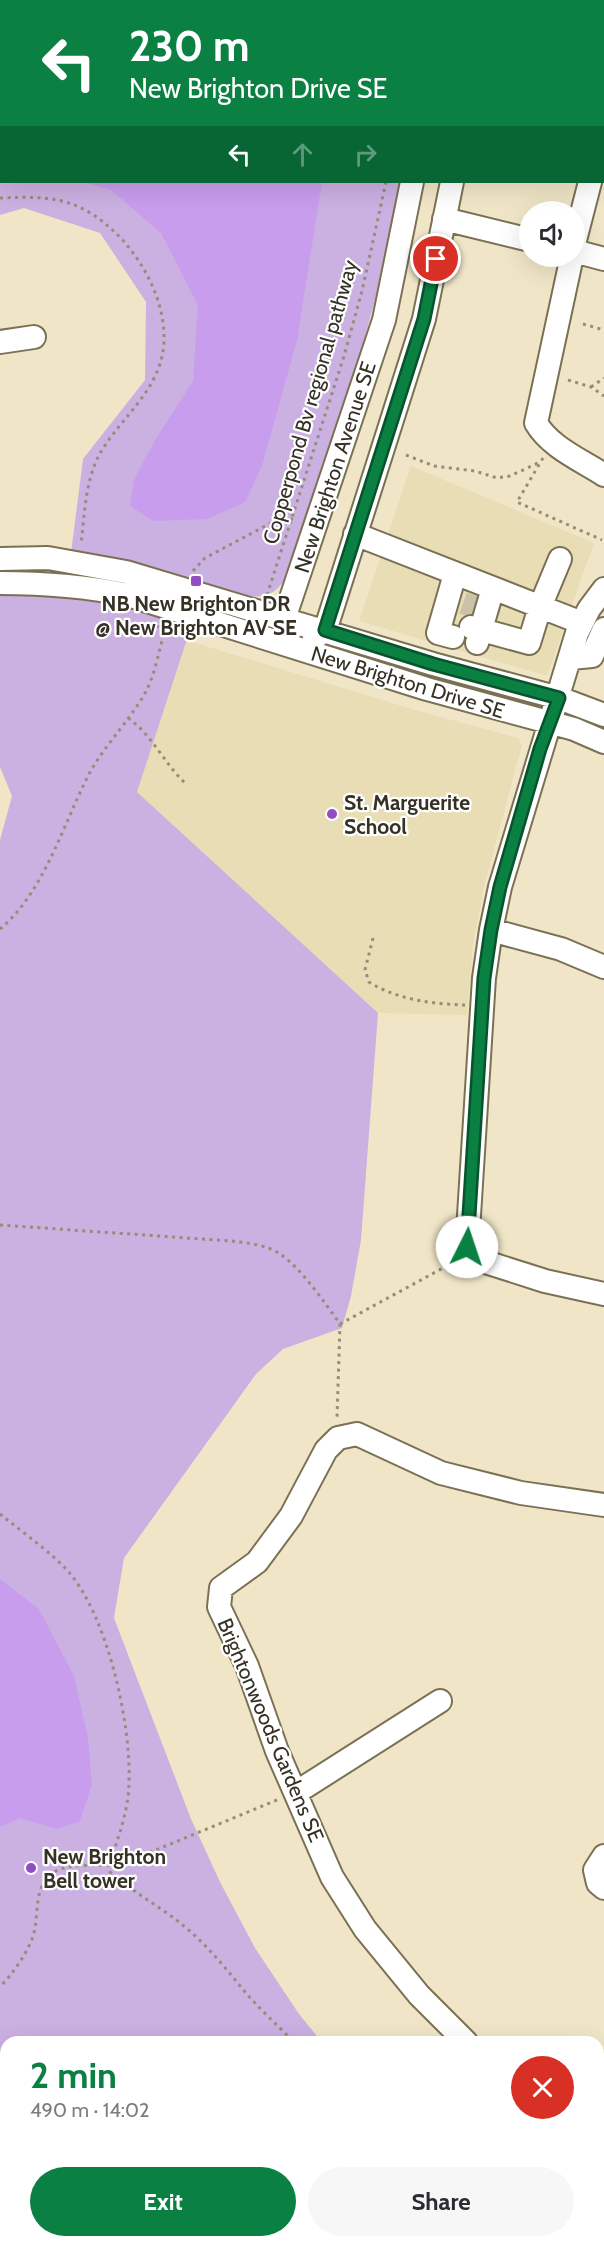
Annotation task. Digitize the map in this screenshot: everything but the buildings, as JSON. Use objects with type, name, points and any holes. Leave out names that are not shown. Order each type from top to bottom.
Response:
[{"type":"street","name":"New Brighton Avenue SE","points":[[284,619],[384,320],[412,183]]},
{"type":"street","name":"New Brighton Avenue SE","points":[[325,630],[424,319],[452,183]]},
{"type":"street","points":[[585,201],[590,183]]},
{"type":"street","points":[[444,219],[519,237]]},
{"type":"street","points":[[585,254],[604,259]]},
{"type":"street","points":[[570,267],[536,423],[542,434],[604,475]]},
{"type":"street","points":[[0,342],[34,337]]},
{"type":"street","points":[[355,534],[582,623]]},
{"type":"street","name":"New Brighton Drive SE","points":[[0,559],[48,558],[126,572],[433,664],[559,698],[604,716]]},
{"type":"street","points":[[464,620],[529,644],[540,607],[561,560]]},
{"type":"street","points":[[455,574],[464,620]]},
{"type":"street","name":"New Brighton Drive SE","points":[[0,583],[44,583],[97,588],[128,595],[427,689],[574,729],[604,742]]},
{"type":"street","points":[[464,620],[493,588]]},
{"type":"street","points":[[604,590],[589,609],[582,623],[549,723],[500,887],[491,930],[484,978],[467,1247],[473,1258],[545,1281],[604,1294]]},
{"type":"street","points":[[284,619],[298,649],[325,630]]},
{"type":"street","points":[[571,658],[592,656],[604,629]]},
{"type":"street","points":[[491,930],[561,949],[604,968]]},
{"type":"street","points":[[338,1438],[357,1434],[441,1473],[521,1494],[604,1504]]},
{"type":"street","name":"Brightonwoods Gardens SE","points":[[338,1438],[326,1450],[291,1516],[257,1562],[221,1588],[219,1607],[247,1666],[277,1750],[332,1877],[365,1929],[418,1995],[460,2036]]},
{"type":"street","points":[[297,1792],[440,1701]]},
{"type":"street","points":[[604,1856],[595,1870],[598,1883],[604,1888]]},
{"type":"path","name":"Copperpond Bv regional pathway","points":[[267,595],[347,346],[362,291],[386,183]]},
{"type":"path","points":[[0,198],[36,197],[58,200],[82,208],[100,220],[125,244],[145,270],[160,309],[164,331],[160,363],[145,395],[104,446],[95,463],[87,492],[81,547]]},
{"type":"path","points":[[583,324],[604,330]]},
{"type":"path","points":[[591,387],[604,378]]},
{"type":"path","points":[[568,380],[591,387],[604,396]]},
{"type":"path","points":[[546,454],[517,502],[602,540]]},
{"type":"path","points":[[406,455],[434,466],[475,471],[497,478],[510,476],[539,463]]},
{"type":"path","points":[[192,573],[205,558],[269,524],[284,519],[293,519]]},
{"type":"path","points":[[0,929],[27,899],[65,827],[87,778],[148,688],[165,629]]},
{"type":"path","points":[[128,717],[141,728],[185,783]]},
{"type":"path","points":[[373,938],[364,970],[369,982],[397,995],[417,1000],[467,1005]]},
{"type":"path","points":[[0,1225],[256,1244],[280,1254],[293,1265],[340,1324],[336,1418],[338,1438]]},
{"type":"path","points":[[340,1324],[452,1263],[473,1258]]},
{"type":"path","points":[[0,1514],[53,1557],[81,1588],[98,1624],[122,1700],[129,1782],[124,1817],[109,1865],[110,1872],[195,1935],[215,1955],[246,1993],[288,2036]]},
{"type":"path","points":[[0,1987],[24,1956],[33,1936],[40,1891],[48,1878],[64,1868],[117,1866],[297,1792]]},
{"type":"shaded area","points":[[0,183],[400,183],[376,296],[353,380],[291,566],[277,589],[257,597],[237,596],[71,553],[83,459],[145,380],[146,302],[100,233],[24,208],[0,215]]},
{"type":"shaded area","points":[[86,183],[322,183],[297,340],[262,466],[245,502],[207,519],[153,521],[130,506],[134,479],[157,437],[193,381],[198,305],[161,233],[111,190]]},
{"type":"shaded area","points":[[411,466],[594,543],[547,676],[359,621]]},
{"type":"shaded area","points":[[0,594],[55,595],[132,608],[191,627],[137,792],[378,1013],[361,1240],[351,1296],[342,1328],[283,1349],[256,1374],[124,1558],[114,1618],[191,1819],[220,1882],[255,1948],[299,2014],[317,2036],[0,2036],[0,840],[12,796],[0,767]]},
{"type":"shaded area","name":"St. Marguerite School","points":[[186,640],[415,710],[518,738],[522,745],[484,887],[473,944],[467,1015],[378,1013],[137,792]]},
{"type":"shaded area","points":[[0,1579],[39,1609],[74,1676],[88,1738],[92,1785],[80,1821],[57,1829],[20,1818],[0,1827]]},
{"type":"tunnel","points":[[463,603],[477,608]]},
{"type":"place","name":"NB New Brighton DR @ New Brighton AV SE","points":[[196,581]]},
{"type":"place","name":"St. Marguerite School","points":[[332,814]]},
{"type":"place","name":"New Brighton Bell tower","points":[[31,1868]]},
{"type":"route","points":[[436,259],[424,319],[325,630],[433,664],[559,698],[540,749],[500,887],[491,930],[484,978],[467,1247]]}]
